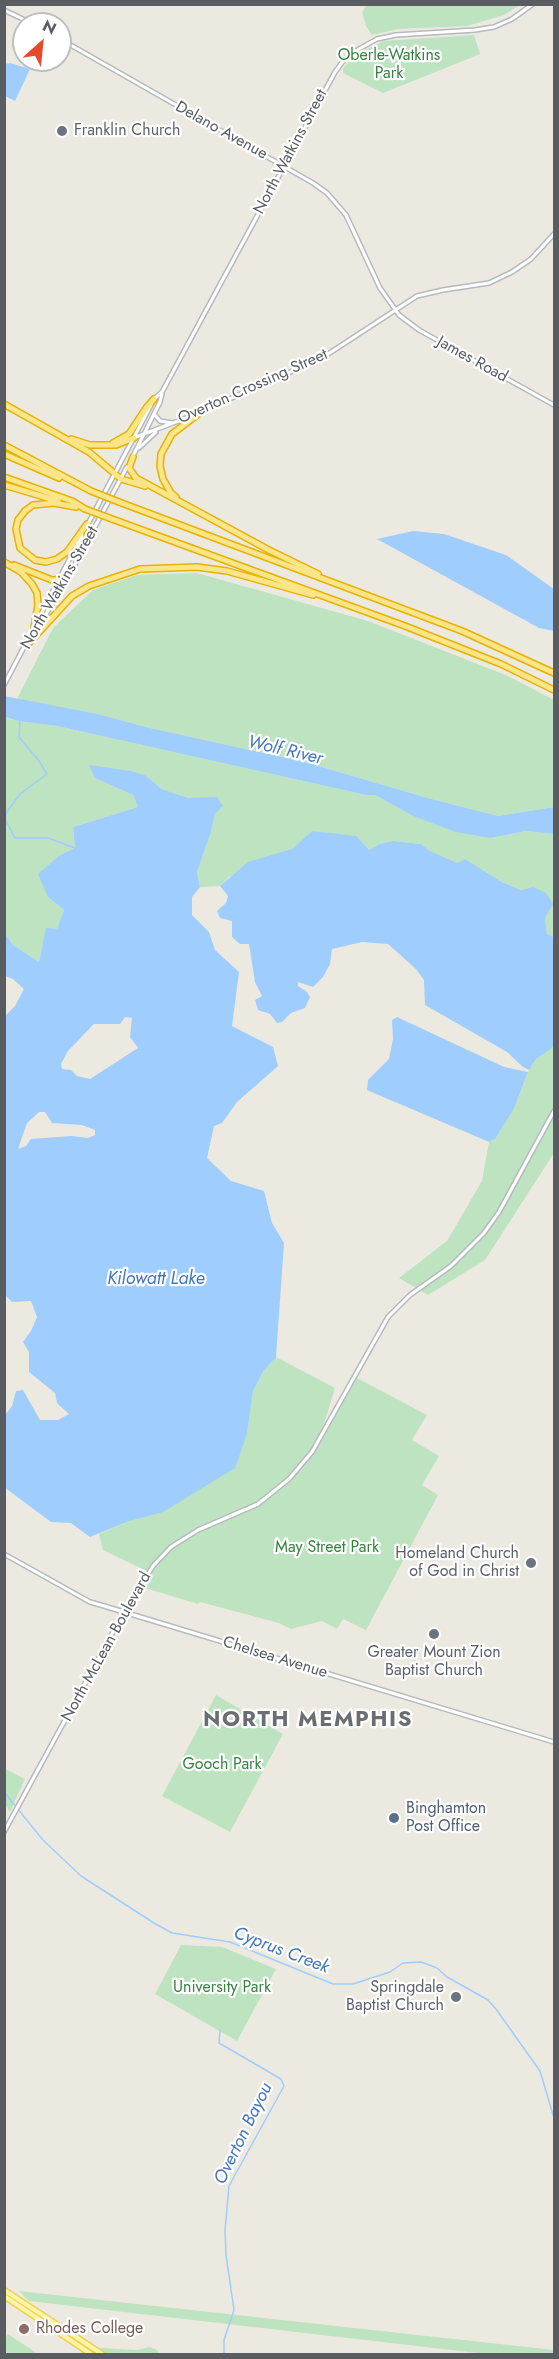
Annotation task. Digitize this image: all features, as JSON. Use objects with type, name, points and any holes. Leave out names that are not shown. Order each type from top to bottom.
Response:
[{"type":"highway","points":[[106,445],[129,434],[154,399]]},
{"type":"highway","points":[[4,404],[89,452],[121,479],[161,492]]},
{"type":"highway","points":[[192,509],[171,493],[163,479],[161,454],[172,434],[201,412]]},
{"type":"highway","points":[[61,435],[90,445],[116,445],[134,438]]},
{"type":"highway","points":[[4,445],[91,491]]},
{"type":"highway","points":[[4,454],[118,502],[462,631],[555,673]]},
{"type":"highway","points":[[132,457],[130,472],[136,478],[277,554],[357,591]]},
{"type":"highway","points":[[4,477],[72,501],[85,509]]},
{"type":"highway","points":[[4,485],[76,507]]},
{"type":"highway","points":[[87,524],[67,552],[57,559],[46,562],[35,560],[20,548],[16,529],[18,520],[33,505],[54,503],[85,509],[349,605],[501,664],[555,690]]},
{"type":"highway","points":[[4,562],[58,580],[67,579]]},
{"type":"highway","points":[[4,562],[21,572],[37,593],[38,605],[34,628]]},
{"type":"highway","points":[[29,643],[72,596],[90,586],[140,569],[197,567],[227,571],[349,605]]},
{"type":"main road","name":"North Watkins Street","points":[[20,656],[67,579],[121,479],[160,402],[162,392],[335,72],[345,60],[369,42],[387,36],[494,27],[512,19],[532,4]]},
{"type":"main road","name":"Delano Avenue","points":[[72,46],[314,183],[338,204],[349,221],[380,288],[394,309]]},
{"type":"main road","name":"Overton Crossing Street","points":[[134,438],[201,412],[322,358],[417,296],[489,283],[503,277],[524,265],[555,234]]},
{"type":"main road","name":"James Road","points":[[394,309],[413,326],[555,405]]},
{"type":"main road","name":"North Watkins Street","points":[[4,685],[154,399],[162,392]]},
{"type":"main road","points":[[154,413],[155,418],[160,421],[174,423]]},
{"type":"main road","points":[[132,457],[140,446],[160,429]]},
{"type":"main road","name":"North McLean Boulevard","points":[[4,1832],[153,1566],[171,1547],[198,1530],[258,1504],[290,1479],[312,1452],[388,1317],[410,1295],[451,1266],[484,1233],[499,1212],[555,1111]]},
{"type":"main road","name":"Chelsea Avenue","points":[[4,1554],[90,1602],[555,1742]]},
{"type":"main road","points":[[4,2290],[102,2355]]},
{"type":"main road","points":[[4,2296],[91,2355]]},
{"type":"green space","points":[[367,5],[520,5],[504,15],[467,26],[398,29],[372,35],[366,26],[362,12]]},
{"type":"green space","name":"Oberle-Watkins Park","points":[[474,35],[480,54],[383,93],[343,73],[343,68],[360,52],[384,41]]},
{"type":"green space","points":[[197,573],[368,621],[508,676],[554,700],[554,807],[498,816],[305,762],[150,728],[98,714],[17,699],[53,628],[93,590],[137,575]]},
{"type":"green space","points":[[4,717],[57,726],[366,795],[375,795],[413,816],[491,838],[526,831],[554,834],[554,937],[547,934],[545,919],[533,887],[521,890],[502,882],[465,859],[457,863],[427,850],[421,844],[392,841],[379,844],[369,850],[331,834],[312,831],[292,849],[229,877],[220,886],[200,887],[197,872],[215,814],[188,798],[162,789],[145,775],[131,771],[95,778],[133,795],[138,807],[73,827],[75,848],[60,855],[48,897],[64,910],[57,929],[46,929],[39,962],[12,944],[5,933]]},
{"type":"green space","points":[[554,1044],[554,1153],[485,1260],[428,1295],[399,1278],[447,1241],[482,1181],[489,1142],[495,1139],[514,1109],[529,1070],[537,1058]]},
{"type":"green space","name":"May Street Park","points":[[276,1357],[335,1388],[316,1450],[357,1378],[427,1415],[412,1440],[439,1456],[422,1485],[438,1495],[366,1630],[343,1619],[337,1629],[322,1621],[291,1629],[279,1623],[200,1602],[198,1604],[145,1588],[153,1574],[103,1550],[99,1534],[129,1521],[247,1434],[253,1391],[263,1372]]},
{"type":"green space","name":"Gooch Park","points":[[216,1695],[283,1734],[230,1832],[162,1796]]},
{"type":"green space","points":[[4,1768],[25,1779],[10,1812],[5,1804]]},
{"type":"green space","name":"University Park","points":[[181,1945],[222,1947],[276,1969],[237,2041],[155,1994]]},
{"type":"green space","points":[[19,2291],[554,2350],[554,2354],[486,2354],[29,2301]]},
{"type":"green space","points":[[8,2334],[35,2352],[33,2354],[5,2354],[5,2339]]},
{"type":"green space","points":[[149,2347],[156,2349],[160,2354],[106,2354],[99,2350],[100,2348],[137,2350]]},
{"type":"water","points":[[5,64],[12,64],[12,72],[29,72],[15,101],[5,96]]},
{"type":"water","points":[[413,531],[444,534],[506,555],[554,589],[554,631],[539,628],[377,539]]},
{"type":"water","points":[[4,696],[98,714],[150,728],[305,762],[498,816],[554,807],[554,834],[526,831],[491,838],[456,832],[413,816],[375,795],[366,795],[57,726],[18,721],[5,717]]},
{"type":"water","name":"Kilowatt Lake","points":[[89,765],[131,771],[145,775],[162,789],[188,798],[217,797],[223,806],[215,814],[197,872],[200,887],[192,897],[192,915],[209,932],[215,950],[239,972],[232,1026],[273,1047],[278,1066],[237,1102],[222,1123],[214,1126],[207,1158],[231,1181],[264,1191],[272,1223],[284,1243],[276,1357],[263,1372],[253,1391],[247,1434],[235,1468],[163,1512],[129,1521],[90,1537],[71,1523],[51,1522],[4,1487],[5,1415],[12,1406],[16,1391],[23,1390],[40,1420],[58,1420],[69,1414],[57,1403],[55,1393],[29,1372],[29,1352],[23,1342],[37,1317],[31,1301],[12,1302],[5,1295],[5,1016],[15,1006],[24,989],[13,979],[5,976],[5,933],[12,944],[39,962],[46,928],[57,929],[64,910],[48,897],[38,874],[60,855],[75,848],[73,827],[138,807],[133,795],[95,778]],"holes":[[[125,1017],[132,1018],[130,1037],[138,1048],[90,1079],[77,1076],[71,1070],[62,1069],[61,1064],[68,1051],[94,1024],[120,1024]],[[39,1112],[45,1112],[52,1123],[82,1125],[95,1130],[95,1135],[88,1138],[71,1136],[31,1139],[26,1146],[18,1149],[27,1123]]]},
{"type":"water","points":[[312,831],[356,836],[369,850],[379,844],[392,841],[421,844],[428,850],[457,863],[465,859],[502,882],[521,890],[533,887],[546,893],[553,904],[545,918],[547,934],[554,937],[554,1044],[551,1049],[537,1058],[529,1070],[507,1052],[425,1005],[424,980],[416,969],[388,944],[362,942],[332,949],[330,964],[323,977],[313,987],[298,982],[298,986],[310,997],[305,1008],[291,1013],[282,1022],[277,1023],[270,1014],[258,1010],[255,1000],[262,996],[255,982],[249,944],[240,944],[232,937],[232,921],[220,918],[217,911],[226,903],[228,896],[220,886],[248,862],[292,849]]},
{"type":"water","points":[[397,1017],[504,1067],[528,1072],[514,1109],[495,1139],[489,1142],[367,1090],[368,1080],[389,1059],[393,1039],[392,1020]]},
{"type":"waterway","points":[[4,816],[20,794],[47,774],[19,737],[20,720]]},
{"type":"waterway","points":[[4,817],[15,838],[48,838],[75,848]]},
{"type":"waterway","name":"Cyprus Creek","points":[[4,1792],[43,1840],[81,1876],[172,1933],[230,1942],[333,1984],[353,1984],[390,1972],[403,1963],[421,1962],[437,1968],[447,1977],[488,2000],[496,2009],[540,2071],[554,2118]]},
{"type":"waterway","name":"Overton Bayou","points":[[220,2030],[219,2043],[281,2079],[284,2086],[229,2186],[225,2230],[226,2255],[234,2310],[224,2340],[224,2354]]},
{"type":"place","name":"Franklin Church","points":[[62,131]]},
{"type":"place","name":"Homeland Church of God in Christ","points":[[531,1563]]},
{"type":"place","name":"Greater Mount Zion Baptist Church","points":[[434,1634]]},
{"type":"place","name":"Binghamton Post Office","points":[[394,1818]]},
{"type":"place","name":"Springdale Baptist Church","points":[[456,1997]]},
{"type":"place","name":"Rhodes College","points":[[24,2329]]},
{"type":"district","name":"NORTH MEMPHIS","points":[[308,1721]]},
{"type":"water label","name":"Wolf River","points":[[285,751]]}]
